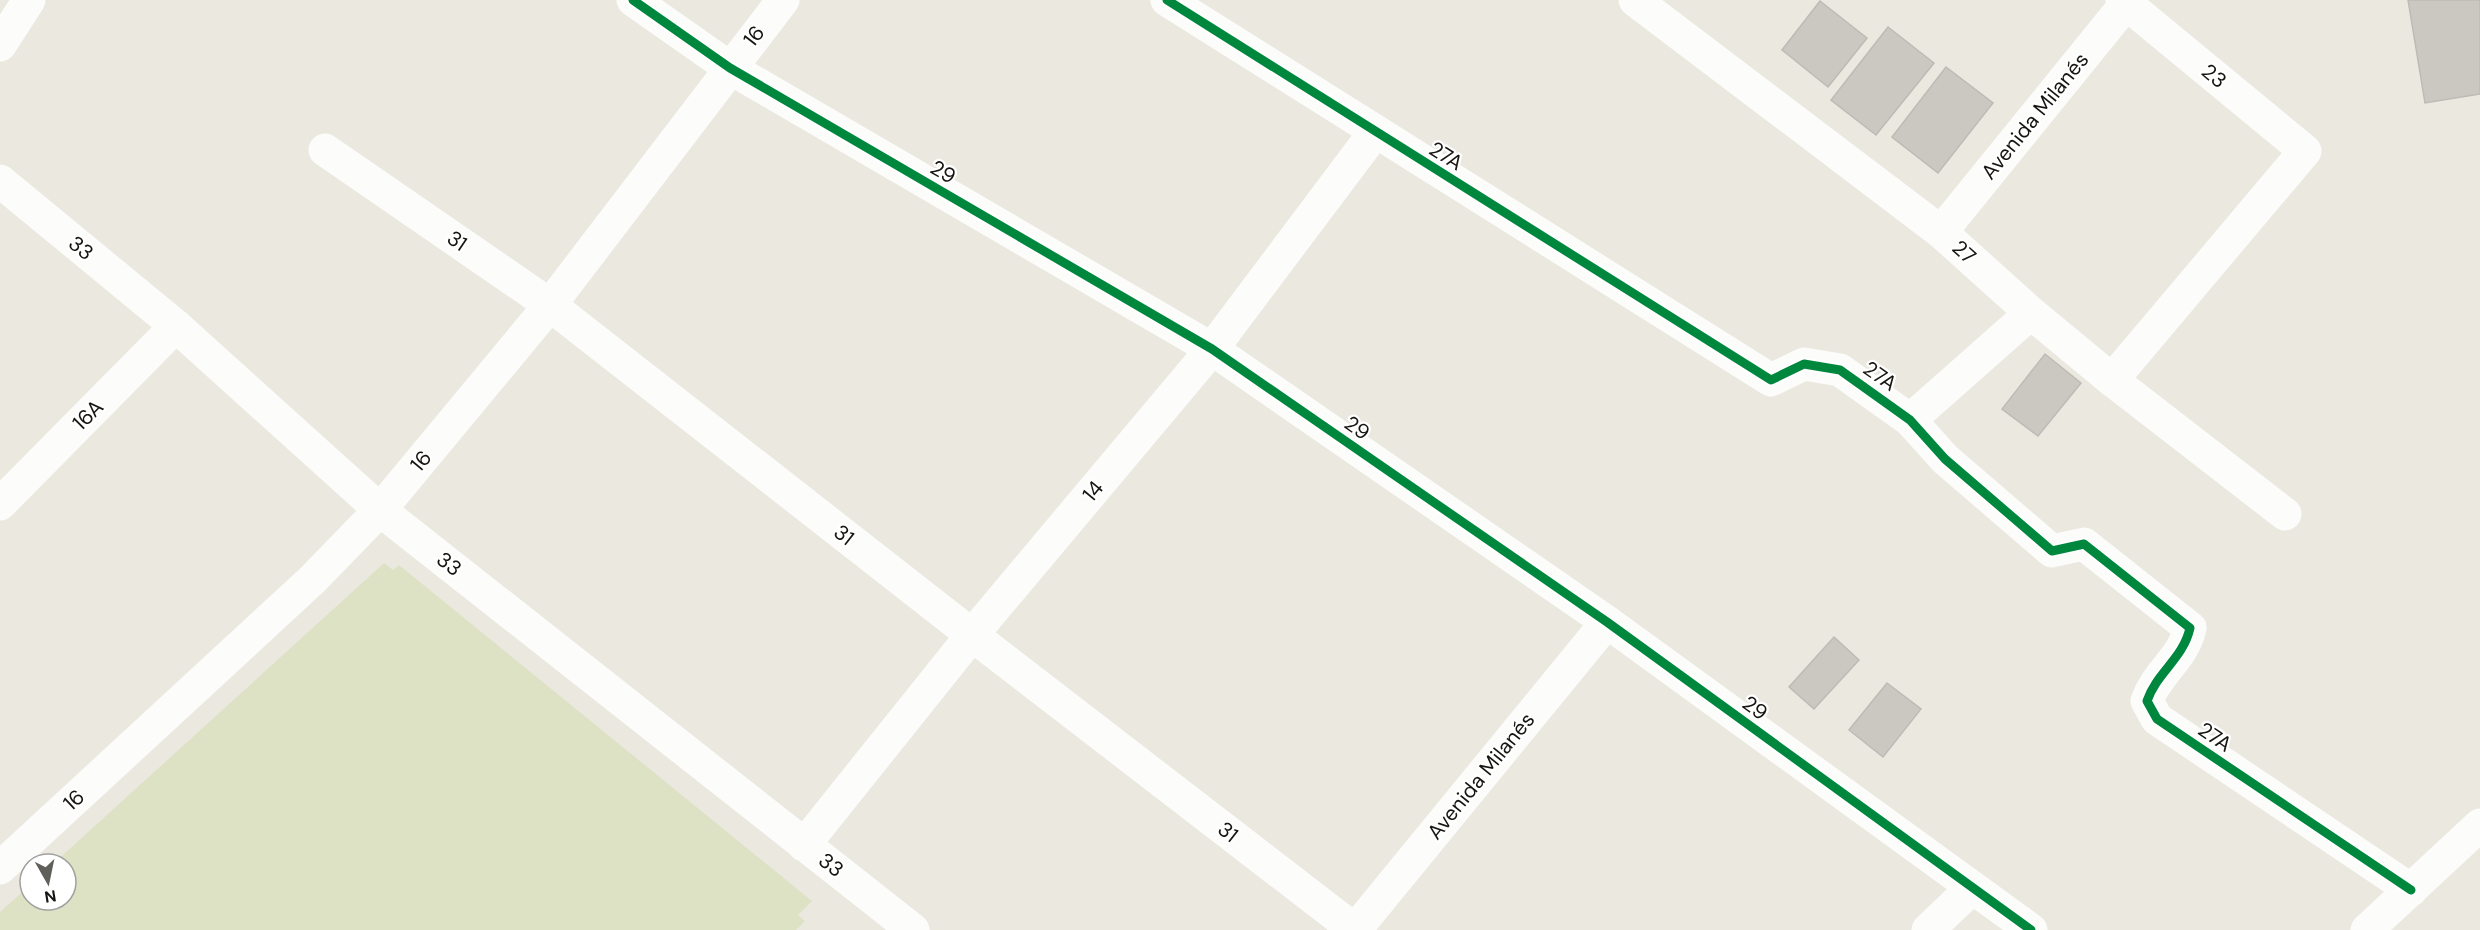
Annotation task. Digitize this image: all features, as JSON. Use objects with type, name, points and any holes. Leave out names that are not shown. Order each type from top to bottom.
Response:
[{"type":"street","points":[[0,45],[29,0]]},
{"type":"street","name":"29","points":[[633,0],[730,68],[1212,349],[1607,622],[2031,930]]},
{"type":"street","name":"16","points":[[0,868],[312,580],[380,510],[550,305],[783,0]]},
{"type":"street","name":"27A","points":[[1167,0],[1772,380],[1804,364],[1840,370],[1910,420],[1945,459],[2052,550],[2084,544],[2190,628],[2186,646],[2152,687],[2147,701],[2157,719],[2411,890]]},
{"type":"street","name":"27","points":[[1635,0],[1941,232],[2031,313],[2112,380],[2285,514]]},
{"type":"street","name":"Avenida Milanés","points":[[1941,232],[2126,1]]},
{"type":"street","name":"23","points":[[2112,380],[2305,152],[2126,1]]},
{"type":"street","name":"14","points":[[804,844],[972,635],[1212,349],[1375,132]]},
{"type":"street","name":"31","points":[[325,150],[550,305],[972,635],[1355,930]]},
{"type":"street","name":"33","points":[[0,181],[176,326],[380,510],[913,930]]},
{"type":"street","points":[[1910,420],[2031,313]]},
{"type":"street","name":"16A","points":[[0,504],[176,326]]},
{"type":"street","name":"Avenida Milanés","points":[[1355,930],[1607,622]]},
{"type":"street","points":[[2367,930],[2480,825]]},
{"type":"street","points":[[1928,930],[1972,888]]},
{"type":"green space","points":[[384,563],[393,570],[399,565],[812,901],[798,915],[805,921],[796,930],[0,930],[0,912],[18,896],[18,912],[78,912],[78,852],[66,852]]},
{"type":"building","points":[[2408,0],[2480,0],[2480,94],[2425,103]]},
{"type":"building","points":[[1820,1],[1867,38],[1828,87],[1782,50]]},
{"type":"building","points":[[1888,27],[1934,63],[1876,135],[1831,100]]},
{"type":"building","points":[[1946,67],[1993,103],[1938,173],[1892,137]]},
{"type":"building","points":[[2045,354],[2081,383],[2038,436],[2002,409]]},
{"type":"building","points":[[1834,637],[1859,660],[1814,709],[1789,687]]},
{"type":"building","points":[[1887,683],[1921,709],[1883,757],[1849,730]]},
{"type":"cycle path","points":[[633,0],[730,68],[1212,349],[1607,622],[2031,930]]},
{"type":"cycle path","points":[[1167,0],[1771,380],[1804,364],[1840,370],[1910,420],[1945,459],[2052,551],[2084,544],[2190,628],[2182,648],[2151,691],[2147,701],[2157,719],[2411,890]]}]
